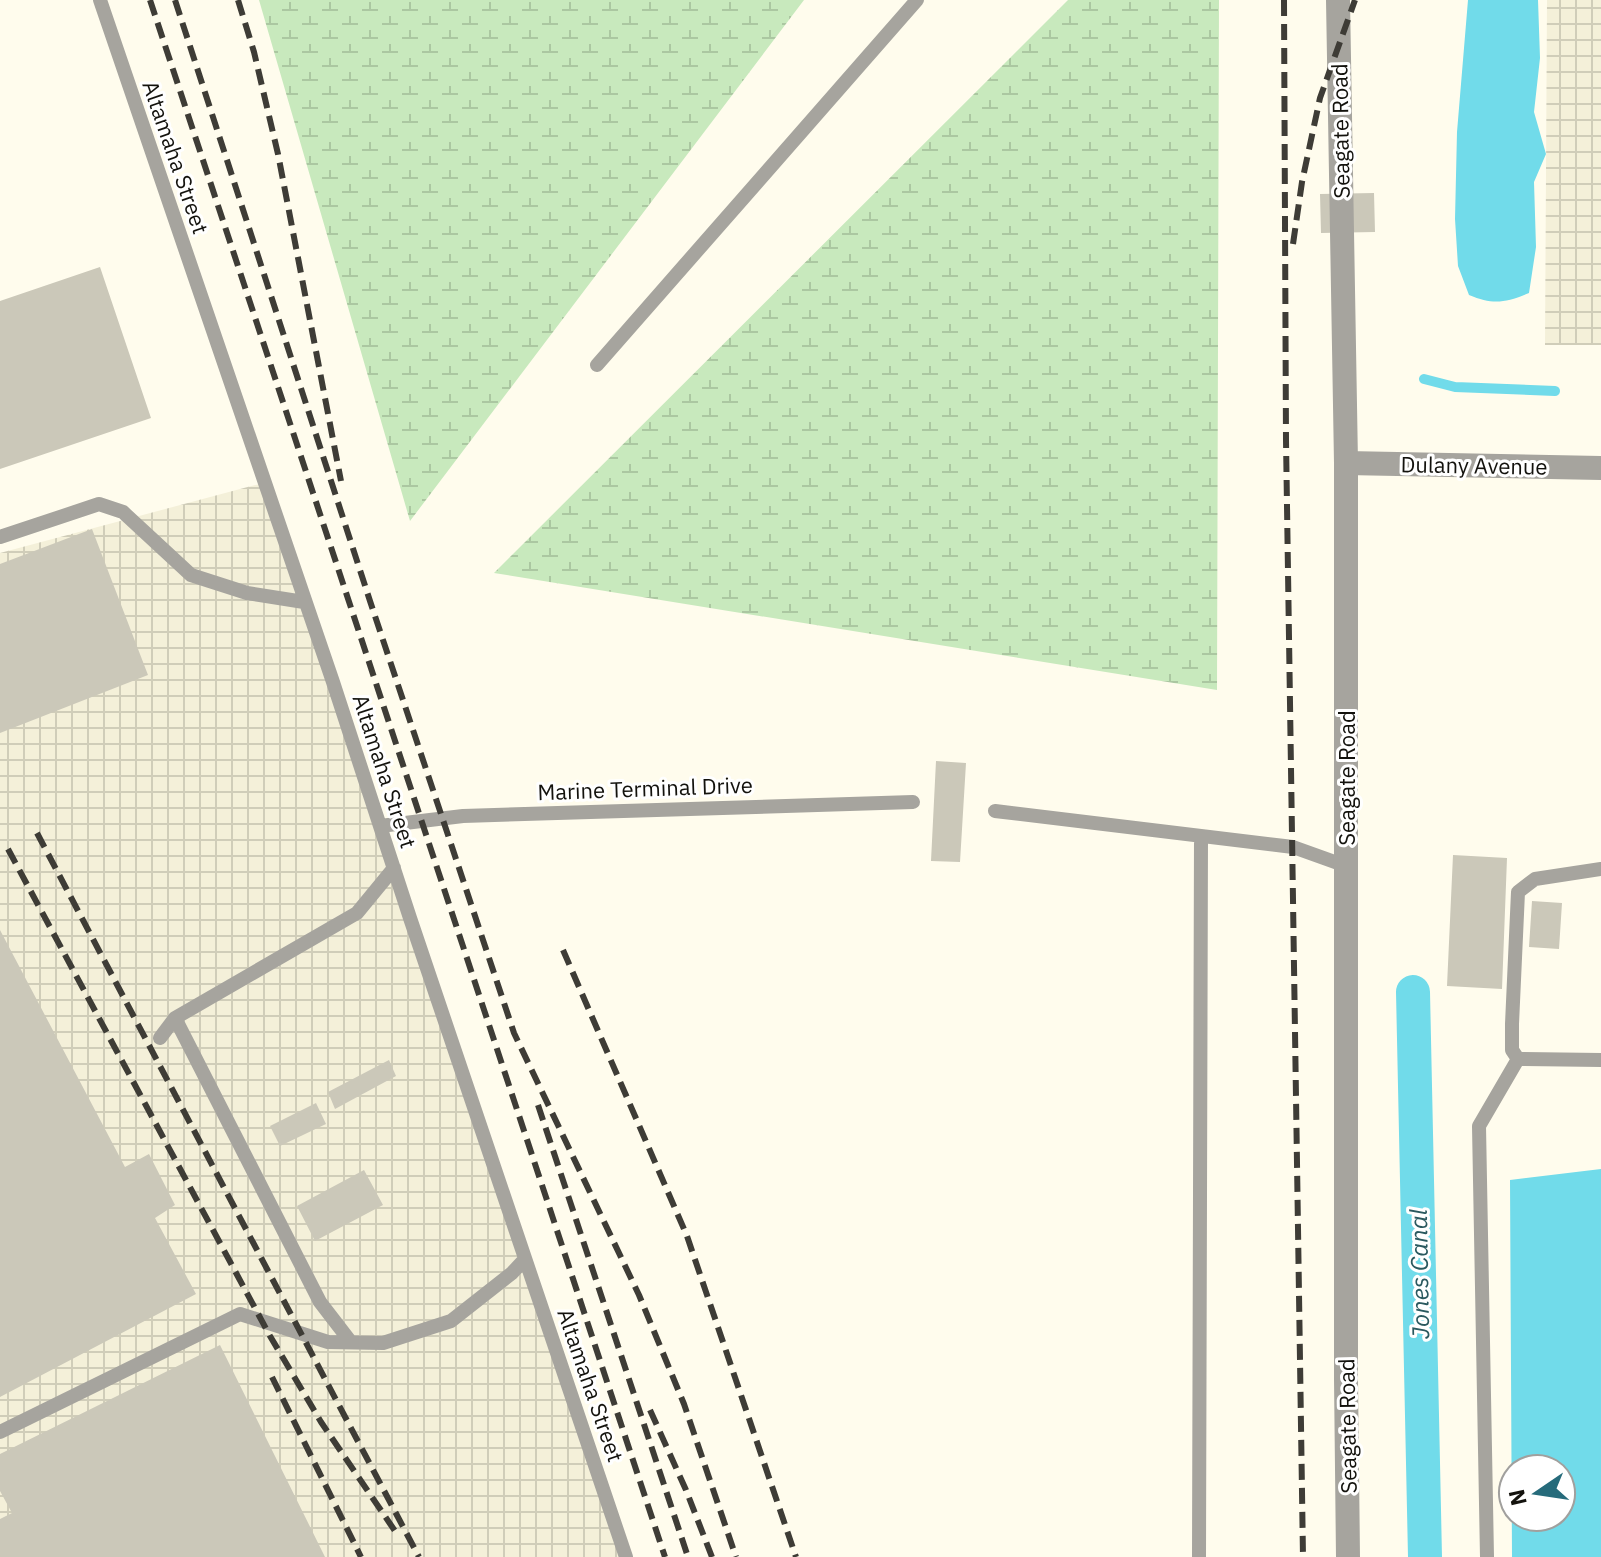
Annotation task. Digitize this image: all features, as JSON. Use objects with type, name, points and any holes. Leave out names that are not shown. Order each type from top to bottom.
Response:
[{"type":"street","name":"Seagate Road","points":[[1338,0],[1346,463],[1348,1557]]},
{"type":"street","name":"Dulany Avenue","points":[[1346,463],[1601,468]]},
{"type":"lane","name":"Altamaha Street","points":[[100,0],[626,1557]]},
{"type":"lane","points":[[597,365],[917,0]]},
{"type":"lane","points":[[0,537],[99,504],[123,512],[191,575],[247,593],[304,602]]},
{"type":"lane","name":"Marine Terminal Drive","points":[[380,826],[463,816],[913,802]]},
{"type":"lane","points":[[995,811],[1293,847],[1346,866]]},
{"type":"lane","points":[[1199,1557],[1201,836]]},
{"type":"lane","points":[[160,1038],[175,1018],[357,913],[394,868]]},
{"type":"lane","points":[[1518,1059],[1512,1050],[1518,892],[1535,879],[1601,869]]},
{"type":"lane","points":[[175,1018],[320,1302],[350,1341]]},
{"type":"lane","points":[[1518,1059],[1601,1060]]},
{"type":"lane","points":[[1487,1557],[1479,1126],[1518,1059]]},
{"type":"lane","points":[[0,1432],[240,1314],[328,1342],[383,1343],[451,1321],[525,1259]]},
{"type":"shaded area","points":[[1547,0],[1601,0],[1601,345],[1545,345]]},
{"type":"shaded area","points":[[263,483],[626,1557],[0,1557],[0,553]]},
{"type":"green space","points":[[259,0],[804,0],[410,521]]},
{"type":"green space","points":[[1068,0],[1219,0],[1217,690],[494,573]]},
{"type":"water","points":[[1468,0],[1538,0],[1540,58],[1534,112],[1546,154],[1534,182],[1536,247],[1529,293],[1499,302],[1469,295],[1458,266],[1455,219],[1457,132]]},
{"type":"water","points":[[1601,1169],[1601,1557],[1512,1557],[1512,1533],[1577,1533],[1577,1453],[1511,1453],[1510,1180]]},
{"type":"building","points":[[1374,193],[1375,232],[1321,233],[1320,194]]},
{"type":"building","points":[[100,267],[151,418],[0,469],[0,301]]},
{"type":"building","points":[[92,529],[148,675],[0,733],[0,564]]},
{"type":"building","points":[[936,761],[966,763],[960,862],[931,861]]},
{"type":"building","points":[[1453,855],[1507,858],[1502,989],[1447,986]]},
{"type":"building","points":[[1532,901],[1562,903],[1559,949],[1529,947]]},
{"type":"building","points":[[0,930],[125,1167],[149,1154],[175,1205],[155,1218],[196,1294],[0,1397]]},
{"type":"building","points":[[389,1060],[396,1076],[335,1109],[328,1092]]},
{"type":"building","points":[[316,1103],[326,1124],[280,1146],[270,1126]]},
{"type":"building","points":[[364,1170],[383,1205],[315,1241],[297,1206]]},
{"type":"building","points":[[220,1345],[325,1557],[0,1557],[0,1519],[12,1513],[0,1491],[0,1454]]},
{"type":"waterway","points":[[1424,379],[1455,387],[1555,391]]},
{"type":"waterway","name":"Jones Canal","points":[[1413,992],[1425,1557]]},
{"type":"railway","points":[[150,0],[665,1557]]},
{"type":"railway","points":[[175,0],[514,1033],[639,1295],[684,1404],[736,1557]]},
{"type":"railway","points":[[238,0],[254,52],[278,154],[341,481]]},
{"type":"railway","points":[[1284,0],[1286,440],[1303,1557]]},
{"type":"railway","points":[[1293,244],[1302,182],[1320,98],[1355,0]]},
{"type":"railway","points":[[37,833],[419,1557]]},
{"type":"railway","points":[[8,849],[270,1336],[321,1422],[397,1534]]},
{"type":"railway","points":[[563,950],[687,1236],[796,1557]]},
{"type":"railway","points":[[538,1105],[688,1557]]},
{"type":"railway","points":[[272,1377],[361,1557]]},
{"type":"railway","points":[[650,1410],[712,1557]]}]
